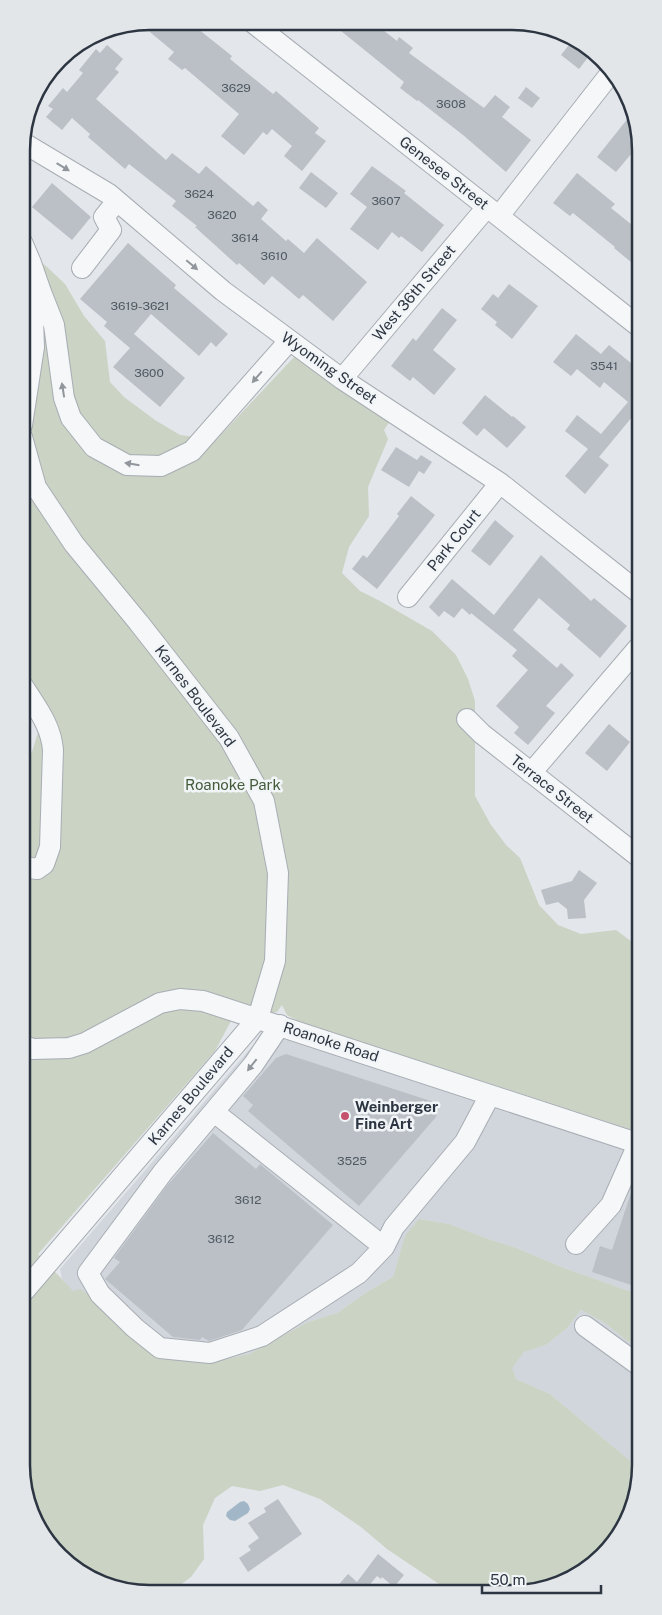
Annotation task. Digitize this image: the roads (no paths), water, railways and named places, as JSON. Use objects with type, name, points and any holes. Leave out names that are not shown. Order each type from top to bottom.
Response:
[{"type":"street","name":"Genesee Street","points":[[262,30],[632,321]]},
{"type":"street","name":"West 36th Street","points":[[342,379],[493,211],[607,78]]},
{"type":"street","name":"Wyoming Street","points":[[30,147],[109,194],[223,291],[289,341],[342,379],[500,483],[632,587]]},
{"type":"street","points":[[82,268],[111,230],[104,217],[117,201]]},
{"type":"street","points":[[31,263],[54,326],[64,398],[71,418],[94,447],[127,465],[161,466],[192,451],[289,341]]},
{"type":"street","points":[[30,373],[34,347],[31,263]]},
{"type":"street","name":"Karnes Boulevard","points":[[30,466],[36,488],[74,544],[229,738],[264,801],[278,872],[275,961],[258,1018],[30,1284]]},
{"type":"street","name":"Park Court","points":[[408,598],[500,483]]},
{"type":"street","points":[[531,773],[632,655]]},
{"type":"street","points":[[30,697],[49,727],[53,750],[50,847],[44,864],[36,869],[30,868]]},
{"type":"street","name":"Terrace Street","points":[[467,719],[482,734],[632,852]]},
{"type":"street","name":"Roanoke Road","points":[[30,1048],[69,1048],[85,1043],[160,1003],[180,999],[203,1001],[632,1142]]},
{"type":"street","points":[[280,1025],[253,1065],[163,1172],[88,1272],[100,1294],[134,1328],[160,1348],[210,1353],[262,1336],[359,1273],[384,1246],[394,1227],[465,1142],[490,1094]]},
{"type":"street","points":[[214,1112],[384,1246]]},
{"type":"street","points":[[576,1244],[611,1205],[632,1159]]},
{"type":"street","points":[[585,1326],[632,1360]]},
{"type":"water","points":[[244,1501],[250,1509],[248,1513],[235,1521],[230,1520],[226,1516],[227,1512]]},
{"type":"place","name":"Weinberger Fine Art","points":[[345,1116]]},
{"type":"park label","name":"Roanoke Park","points":[[233,785]]}]
